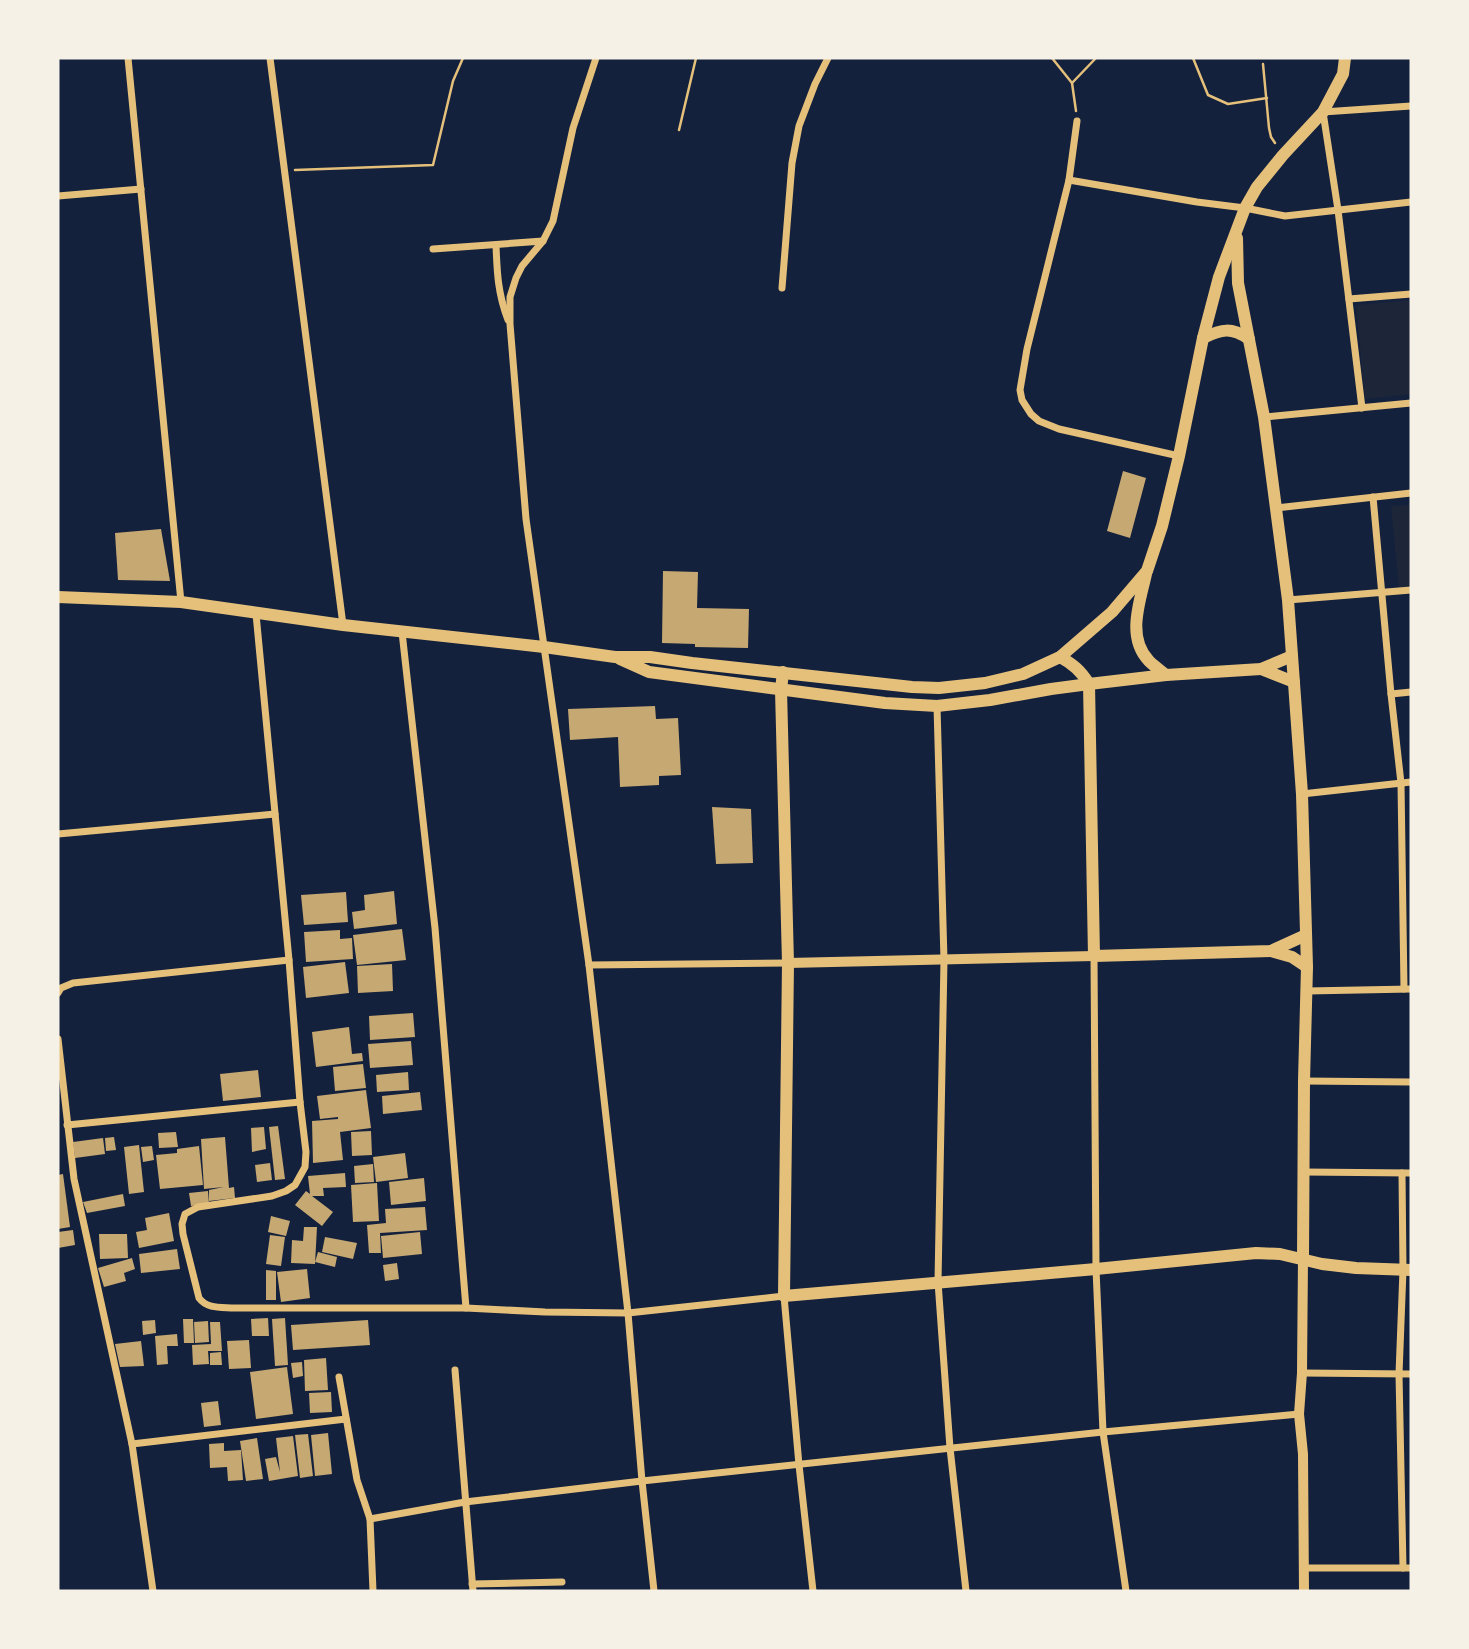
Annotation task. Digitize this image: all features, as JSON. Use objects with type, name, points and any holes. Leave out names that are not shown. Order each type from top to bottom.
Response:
[{"type":"main road","points":[[1166,676],[1147,660],[1140,647],[1136,635],[1137,615],[1179,456],[1203,338],[1219,277],[1245,208],[1257,187],[1323,112],[1343,74],[1345,58]]},
{"type":"main road","points":[[1236,230],[1238,283],[1264,417],[1287,600],[1302,794],[1307,967],[1303,1258]]},
{"type":"main road","points":[[1203,338],[1225,330],[1249,339]]},
{"type":"main road","points":[[58,597],[181,602],[343,625],[615,657],[650,657],[939,688],[985,683],[1023,674],[1060,657],[1112,612],[1147,570]]},
{"type":"main road","points":[[615,657],[649,672],[885,703],[937,706],[1089,684],[1261,669],[1292,656]]},
{"type":"main road","points":[[1060,657],[1075,665],[1089,684],[1094,956],[1271,951],[1292,957],[1307,967]]},
{"type":"main road","points":[[1261,669],[1294,682]]},
{"type":"main road","points":[[783,672],[781,690],[789,963],[784,1296],[1256,1253],[1280,1254],[1322,1264],[1407,1270]]},
{"type":"main road","points":[[1271,951],[1306,935]]},
{"type":"street","points":[[128,58],[181,602]]},
{"type":"street","points":[[270,58],[343,625]]},
{"type":"street","points":[[596,58],[573,128],[553,221],[543,241],[522,266],[516,278],[510,296],[510,324],[526,519],[589,965],[628,1313],[654,1591]]},
{"type":"street","points":[[782,288],[792,163],[799,125],[828,58]]},
{"type":"street","points":[[1362,408],[1323,112],[1411,106]]},
{"type":"street","points":[[1077,121],[1069,180],[1027,349],[1020,390],[1026,408],[1039,421],[1059,429],[1179,456]]},
{"type":"street","points":[[1069,180],[1285,216],[1411,202]]},
{"type":"street","points":[[58,196],[141,189]]},
{"type":"street","points":[[433,249],[543,241]]},
{"type":"street","points":[[496,245],[497,282],[510,324]]},
{"type":"street","points":[[1349,299],[1411,294]]},
{"type":"street","points":[[1264,417],[1411,402]]},
{"type":"street","points":[[1276,508],[1411,493]]},
{"type":"street","points":[[1307,991],[1408,989],[1401,783],[1373,497]]},
{"type":"street","points":[[1287,600],[1411,590]]},
{"type":"street","points":[[257,614],[306,1152],[305,1167],[295,1185],[286,1192],[198,1207],[190,1210],[183,1218],[183,1234],[199,1298],[208,1305],[234,1308],[466,1308],[628,1313],[784,1296],[813,1591]]},
{"type":"street","points":[[402,632],[435,928],[466,1308]]},
{"type":"street","points":[[1391,694],[1411,692]]},
{"type":"street","points":[[937,706],[944,960],[938,1282],[950,1448],[965,1591]]},
{"type":"street","points":[[1302,794],[1411,782]]},
{"type":"street","points":[[58,834],[275,814]]},
{"type":"street","points":[[589,965],[1094,956],[1096,1269],[1102,1432],[1126,1591]]},
{"type":"street","points":[[59,991],[73,983],[289,960]]},
{"type":"street","points":[[58,1039],[74,1179],[132,1444],[153,1591]]},
{"type":"street","points":[[1304,1081],[1411,1082]]},
{"type":"street","points":[[67,1125],[300,1102]]},
{"type":"street","points":[[1304,1172],[1407,1173],[1407,1270],[1399,1374],[1407,1568],[1304,1568]]},
{"type":"street","points":[[1303,1258],[1299,1414],[1303,1454],[1304,1591]]},
{"type":"street","points":[[455,1370],[473,1588],[562,1582]]},
{"type":"street","points":[[1302,1373],[1411,1374]]},
{"type":"street","points":[[339,1377],[357,1480],[370,1519],[373,1591]]},
{"type":"street","points":[[370,1519],[465,1502],[642,1481],[1299,1414]]},
{"type":"street","points":[[132,1444],[346,1419]]},
{"type":"street","points":[[1401,1466],[1411,1466]]},
{"type":"path","points":[[285,170],[433,165],[453,81],[463,58]]},
{"type":"path","points":[[679,130],[696,58]]},
{"type":"path","points":[[1052,58],[1072,83],[1077,121]]},
{"type":"path","points":[[1072,83],[1096,58]]},
{"type":"path","points":[[1193,58],[1208,96],[1228,104],[1266,98]]},
{"type":"path","points":[[1264,64],[1271,137],[1283,155]]},
{"type":"shaded area","points":[[1411,300],[1411,394],[1365,399],[1356,305]]},
{"type":"shaded area","points":[[1411,505],[1411,587],[1399,588],[1391,506]]},
{"type":"building","points":[[1123,471],[1146,478],[1130,538],[1107,531]]},
{"type":"building","points":[[161,529],[170,581],[118,580],[115,533]]},
{"type":"building","points":[[663,571],[698,572],[697,608],[749,609],[748,648],[662,643]]},
{"type":"building","points":[[655,706],[656,719],[678,718],[681,775],[659,776],[659,785],[620,787],[618,737],[570,740],[568,709]]},
{"type":"building","points":[[712,807],[751,809],[753,863],[716,864]]},
{"type":"building","points":[[394,891],[397,924],[354,929],[352,912],[365,910],[364,895]]},
{"type":"building","points":[[346,892],[348,922],[304,925],[301,895]]},
{"type":"building","points":[[402,929],[406,960],[357,965],[353,935]]},
{"type":"building","points":[[340,930],[340,939],[352,938],[353,959],[306,962],[304,932]]},
{"type":"building","points":[[345,962],[349,993],[306,998],[303,967]]},
{"type":"building","points":[[392,964],[393,991],[358,993],[357,966]]},
{"type":"building","points":[[413,1013],[415,1037],[370,1040],[369,1016]]},
{"type":"building","points":[[349,1027],[352,1054],[362,1053],[363,1061],[316,1067],[312,1032]]},
{"type":"building","points":[[411,1041],[413,1065],[370,1068],[368,1044]]},
{"type":"building","points":[[363,1064],[366,1088],[335,1091],[333,1067]]},
{"type":"building","points":[[258,1070],[261,1097],[223,1101],[220,1074]]},
{"type":"building","points":[[408,1072],[409,1090],[377,1092],[376,1075]]},
{"type":"building","points":[[366,1090],[371,1128],[340,1132],[343,1160],[313,1163],[312,1121],[338,1119],[320,1119],[317,1096]]},
{"type":"building","points":[[420,1092],[422,1110],[383,1114],[382,1096]]},
{"type":"building","points":[[278,1126],[285,1179],[275,1180],[269,1127]]},
{"type":"building","points":[[264,1127],[266,1149],[252,1152],[251,1128]]},
{"type":"building","points":[[371,1131],[372,1155],[352,1156],[351,1132]]},
{"type":"building","points":[[176,1132],[178,1147],[159,1148],[158,1133]]},
{"type":"building","points":[[114,1137],[116,1150],[106,1151],[105,1138]]},
{"type":"building","points":[[225,1137],[229,1188],[234,1187],[235,1198],[209,1201],[209,1190],[224,1187],[204,1189],[201,1139]]},
{"type":"building","points":[[103,1138],[105,1154],[75,1158],[73,1142]]},
{"type":"building","points":[[139,1145],[144,1192],[129,1194],[124,1147]]},
{"type":"building","points":[[152,1146],[154,1160],[143,1162],[141,1147]]},
{"type":"building","points":[[199,1146],[203,1185],[160,1189],[156,1155],[177,1153],[177,1149]]},
{"type":"building","points":[[405,1153],[408,1178],[376,1182],[373,1157]]},
{"type":"building","points":[[270,1163],[272,1180],[257,1182],[255,1165]]},
{"type":"building","points":[[373,1164],[374,1182],[355,1183],[354,1166]]},
{"type":"building","points":[[345,1173],[346,1187],[323,1188],[324,1196],[312,1196],[333,1212],[322,1226],[295,1205],[306,1191],[310,1194],[308,1176]]},
{"type":"building","points":[[63,1174],[70,1227],[58,1229],[58,1175]]},
{"type":"building","points":[[424,1178],[426,1201],[391,1205],[389,1182]]},
{"type":"building","points":[[377,1183],[379,1221],[353,1222],[351,1185]]},
{"type":"building","points":[[208,1191],[209,1204],[191,1206],[189,1193]]},
{"type":"building","points":[[123,1194],[125,1206],[87,1213],[83,1202]]},
{"type":"building","points":[[425,1207],[427,1230],[380,1233],[381,1253],[369,1253],[367,1225],[386,1223],[385,1209]]},
{"type":"building","points":[[169,1213],[174,1241],[139,1248],[136,1232],[147,1230],[145,1218]]},
{"type":"building","points":[[271,1216],[290,1221],[286,1236],[268,1232]]},
{"type":"building","points":[[304,1227],[317,1227],[315,1264],[291,1263],[292,1240],[303,1241]]},
{"type":"building","points":[[73,1230],[75,1245],[58,1248],[58,1232]]},
{"type":"building","points":[[420,1232],[422,1254],[383,1258],[381,1236]]},
{"type":"building","points":[[99,1234],[127,1234],[128,1258],[100,1259]]},
{"type":"building","points":[[270,1235],[285,1237],[281,1266],[266,1264]]},
{"type":"building","points":[[325,1237],[357,1243],[353,1259],[322,1252]]},
{"type":"building","points":[[177,1249],[180,1269],[141,1273],[139,1254]]},
{"type":"building","points":[[318,1252],[337,1257],[335,1267],[315,1262]]},
{"type":"building","points":[[132,1258],[135,1269],[124,1273],[126,1281],[104,1287],[98,1268]]},
{"type":"building","points":[[397,1263],[399,1279],[385,1281],[383,1265]]},
{"type":"building","points":[[307,1269],[310,1298],[281,1302],[277,1272]]},
{"type":"building","points":[[266,1270],[276,1271],[276,1300],[266,1300]]},
{"type":"building","points":[[268,1318],[269,1336],[252,1336],[251,1319]]},
{"type":"building","points":[[285,1318],[288,1365],[275,1366],[272,1319]]},
{"type":"building","points":[[183,1319],[193,1319],[194,1343],[184,1343]]},
{"type":"building","points":[[155,1320],[156,1333],[143,1335],[142,1321]]},
{"type":"building","points":[[368,1320],[370,1345],[293,1350],[291,1325]]},
{"type":"building","points":[[208,1321],[209,1342],[195,1343],[194,1322]]},
{"type":"building","points":[[210,1322],[220,1322],[222,1351],[208,1351],[209,1364],[193,1365],[192,1345],[211,1344]]},
{"type":"building","points":[[177,1334],[178,1346],[167,1346],[168,1364],[157,1365],[155,1336]]},
{"type":"building","points":[[249,1340],[251,1368],[229,1369],[227,1341]]},
{"type":"building","points":[[141,1341],[144,1366],[120,1367],[115,1344]]},
{"type":"building","points":[[221,1352],[222,1365],[210,1365],[210,1353]]},
{"type":"building","points":[[326,1358],[328,1390],[305,1391],[304,1360]]},
{"type":"building","points":[[302,1362],[303,1376],[293,1378],[291,1363]]},
{"type":"building","points":[[287,1367],[293,1414],[256,1419],[250,1372]]},
{"type":"building","points":[[331,1392],[332,1412],[310,1413],[309,1393]]},
{"type":"building","points":[[218,1401],[221,1425],[204,1427],[201,1403]]},
{"type":"building","points":[[328,1433],[332,1474],[315,1476],[311,1435]]},
{"type":"building","points":[[308,1434],[313,1476],[300,1478],[295,1435]]},
{"type":"building","points":[[293,1436],[298,1476],[269,1481],[265,1459],[276,1457],[280,1472],[276,1438]]},
{"type":"building","points":[[257,1438],[263,1479],[246,1481],[240,1441]]},
{"type":"building","points":[[224,1443],[224,1451],[241,1450],[243,1480],[228,1481],[227,1467],[210,1468],[209,1444]]}]
